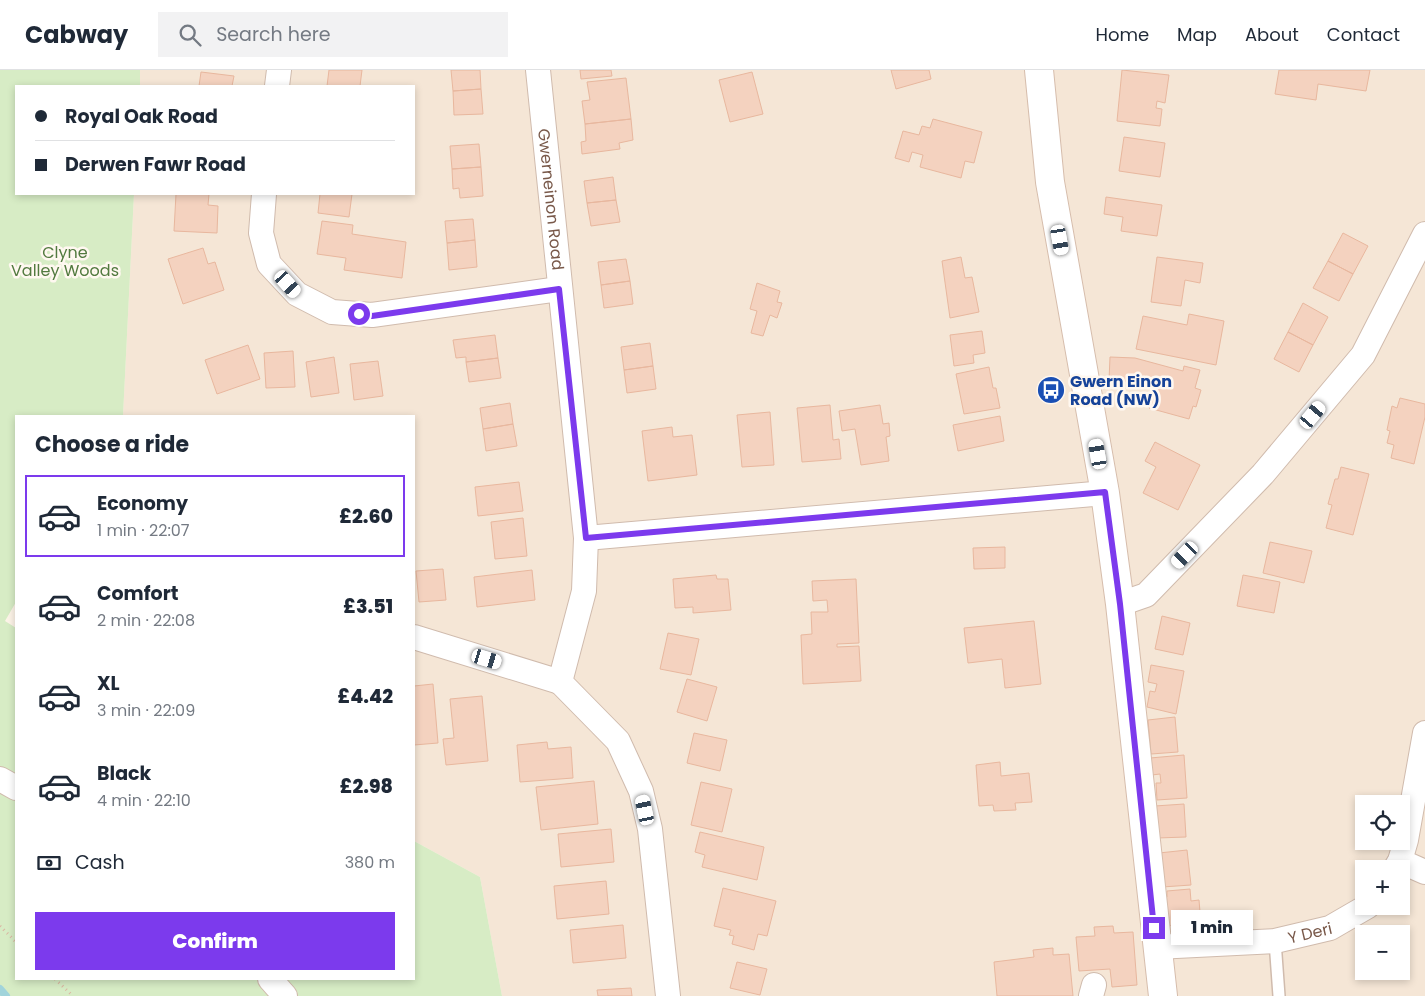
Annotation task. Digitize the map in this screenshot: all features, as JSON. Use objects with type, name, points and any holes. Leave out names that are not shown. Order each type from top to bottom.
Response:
[{"type":"main road","points":[[1039,70],[1050,182],[1105,492],[1120,604],[1156,947],[1163,996]]},
{"type":"street","points":[[277,85],[279,70]]},
{"type":"street","name":"Gwerneinon Road","points":[[538,70],[586,538],[584,590],[560,682]]},
{"type":"street","points":[[264,195],[261,233],[269,264],[297,294],[332,312],[372,316],[559,289]]},
{"type":"street","points":[[1120,604],[1146,596],[1263,474],[1364,355],[1425,234]]},
{"type":"street","points":[[586,538],[1105,492]]},
{"type":"street","points":[[415,636],[560,682],[618,741],[641,791],[650,828],[668,996]]},
{"type":"street","points":[[1400,860],[1406,840],[1425,733]]},
{"type":"street","points":[[0,779],[15,787]]},
{"type":"street","points":[[1410,868],[1425,872]]},
{"type":"street","name":"Y Deri","points":[[1156,947],[1275,941],[1330,928],[1355,914]]},
{"type":"street","points":[[271,980],[285,996]]},
{"type":"lane","name":"Y Deri","points":[[1275,941],[1279,996]]},
{"type":"path","points":[[0,926],[15,941]]},
{"type":"path","points":[[56,980],[73,996]]},
{"type":"shaded area","points":[[140,70],[1425,70],[1425,996],[502,996],[480,877],[415,842],[415,415],[123,415],[134,195],[415,195],[415,85],[140,85]]},
{"type":"green space","name":"Clyne Valley Woods","points":[[0,70],[140,70],[140,85],[15,85],[15,195],[134,195],[123,415],[15,415],[15,604],[5,621],[15,627],[15,980],[415,980],[415,842],[480,877],[502,996],[0,996]]},
{"type":"building","points":[[329,70],[362,70],[360,85],[327,85]]},
{"type":"building","points":[[451,70],[480,70],[481,89],[453,91]]},
{"type":"building","points":[[580,70],[611,70],[612,76],[581,79]]},
{"type":"building","points":[[891,70],[929,70],[931,79],[896,89]]},
{"type":"building","points":[[1122,70],[1169,75],[1165,103],[1157,101],[1156,108],[1162,109],[1160,126],[1117,121]]},
{"type":"building","points":[[1279,70],[1370,70],[1366,91],[1318,84],[1316,100],[1275,94]]},
{"type":"building","points":[[201,72],[234,76],[232,85],[199,85]]},
{"type":"building","points":[[752,72],[763,114],[730,122],[719,80]]},
{"type":"building","points":[[626,78],[631,119],[585,124],[582,101],[590,100],[587,82]]},
{"type":"building","points":[[481,89],[483,114],[454,115],[453,91]]},
{"type":"building","points":[[631,119],[633,140],[619,143],[620,149],[582,154],[581,142],[586,141],[585,124]]},
{"type":"building","points":[[933,119],[982,132],[974,163],[965,161],[961,178],[920,167],[923,155],[912,152],[909,162],[895,158],[903,131],[919,135],[922,126],[930,128]]},
{"type":"building","points":[[1124,137],[1165,143],[1160,177],[1119,171]]},
{"type":"building","points":[[479,144],[481,167],[452,169],[450,146]]},
{"type":"building","points":[[481,167],[483,196],[460,198],[459,188],[453,189],[452,169]]},
{"type":"building","points":[[613,177],[616,200],[587,203],[584,181]]},
{"type":"building","points":[[176,195],[209,195],[208,205],[218,206],[217,233],[174,231]]},
{"type":"building","points":[[320,195],[352,195],[349,217],[318,213]]},
{"type":"building","points":[[1106,197],[1162,205],[1157,236],[1121,231],[1123,217],[1104,214]]},
{"type":"building","points":[[616,200],[620,222],[591,226],[587,203]]},
{"type":"building","points":[[473,219],[475,240],[447,243],[445,221]]},
{"type":"building","points":[[322,221],[353,225],[352,234],[406,242],[402,278],[344,270],[346,258],[317,254]]},
{"type":"building","points":[[1343,233],[1368,246],[1353,274],[1328,261]]},
{"type":"building","points":[[475,240],[477,267],[449,270],[447,243]]},
{"type":"building","points":[[203,248],[208,264],[215,262],[224,290],[183,304],[168,259]]},
{"type":"building","points":[[961,257],[965,278],[972,277],[979,312],[950,318],[942,261]]},
{"type":"building","points":[[1157,257],[1203,263],[1200,283],[1185,280],[1181,306],[1151,302]]},
{"type":"building","points":[[626,259],[630,281],[601,285],[598,262]]},
{"type":"building","points":[[1328,261],[1353,274],[1339,301],[1313,288]]},
{"type":"building","points":[[630,281],[633,304],[604,308],[601,285]]},
{"type":"building","points":[[757,283],[780,291],[777,302],[782,303],[777,318],[770,315],[763,336],[751,333],[757,311],[750,309]]},
{"type":"building","points":[[1303,303],[1328,317],[1313,345],[1288,332]]},
{"type":"building","points":[[1189,314],[1224,321],[1216,365],[1136,349],[1143,316],[1187,325]]},
{"type":"building","points":[[982,331],[985,353],[973,355],[974,363],[954,366],[950,335]]},
{"type":"building","points":[[1288,332],[1313,345],[1299,372],[1274,359]]},
{"type":"building","points":[[495,335],[498,358],[466,362],[466,357],[456,358],[453,340]]},
{"type":"building","points":[[650,343],[653,366],[624,370],[621,347]]},
{"type":"building","points":[[248,345],[260,379],[217,394],[205,360]]},
{"type":"building","points":[[293,351],[295,387],[266,388],[264,353]]},
{"type":"building","points":[[334,357],[339,393],[311,397],[306,362]]},
{"type":"building","points":[[1110,357],[1135,358],[1183,371],[1184,366],[1200,370],[1195,388],[1201,390],[1196,407],[1193,406],[1189,419],[1149,408],[1157,381],[1135,374],[1135,381],[1109,381]]},
{"type":"building","points":[[498,358],[501,378],[469,382],[466,362]]},
{"type":"building","points":[[378,361],[383,396],[354,400],[350,364]]},
{"type":"building","points":[[653,366],[656,389],[627,393],[624,370]]},
{"type":"building","points":[[989,367],[993,388],[996,388],[1000,408],[964,414],[956,374]]},
{"type":"building","points":[[1400,398],[1425,404],[1425,417],[1414,464],[1391,458],[1394,445],[1387,443],[1390,431],[1387,430],[1392,406],[1397,408]]},
{"type":"building","points":[[510,403],[513,424],[483,429],[480,408]]},
{"type":"building","points":[[830,405],[833,440],[839,439],[841,459],[802,462],[797,408]]},
{"type":"building","points":[[880,405],[883,424],[889,423],[890,436],[886,437],[889,461],[861,465],[855,429],[842,431],[839,411]]},
{"type":"building","points":[[770,412],[774,465],[742,467],[737,415]]},
{"type":"building","points":[[1000,416],[1004,441],[958,451],[953,425]]},
{"type":"building","points":[[513,424],[517,446],[486,451],[483,429]]},
{"type":"building","points":[[672,427],[673,437],[692,435],[697,475],[648,481],[642,431]]},
{"type":"building","points":[[1155,442],[1200,465],[1178,510],[1143,493],[1156,467],[1145,461]]},
{"type":"building","points":[[1341,467],[1369,474],[1353,535],[1326,528],[1332,505],[1328,504],[1335,479],[1338,479]]},
{"type":"building","points":[[519,482],[523,511],[478,516],[475,487]]},
{"type":"building","points":[[523,518],[527,556],[495,559],[491,522]]},
{"type":"building","points":[[1270,542],[1312,551],[1304,583],[1263,573]]},
{"type":"building","points":[[1005,547],[1005,568],[974,569],[973,548]]},
{"type":"building","points":[[443,569],[446,600],[419,602],[416,571]]},
{"type":"building","points":[[532,570],[535,600],[477,607],[474,577]]},
{"type":"building","points":[[716,575],[717,579],[728,579],[731,610],[693,613],[693,607],[675,608],[673,579]]},
{"type":"building","points":[[1243,575],[1280,582],[1274,613],[1237,606]]},
{"type":"building","points":[[856,579],[859,643],[837,644],[837,647],[859,646],[861,681],[803,684],[801,635],[812,634],[811,612],[828,612],[827,600],[813,601],[812,581]]},
{"type":"building","points":[[1162,616],[1190,623],[1183,655],[1155,649]]},
{"type":"building","points":[[1034,621],[1041,684],[1005,688],[1002,659],[968,663],[964,628]]},
{"type":"building","points":[[668,633],[699,639],[691,675],[660,669]]},
{"type":"building","points":[[1151,665],[1184,671],[1176,714],[1147,707],[1150,691],[1155,692],[1157,684],[1148,682]]},
{"type":"building","points":[[687,679],[717,687],[707,721],[677,712]]},
{"type":"building","points":[[433,684],[438,743],[415,745],[415,686]]},
{"type":"building","points":[[482,696],[488,761],[446,765],[443,739],[454,738],[450,699]]},
{"type":"building","points":[[1175,717],[1178,752],[1151,754],[1148,720]]},
{"type":"building","points":[[694,733],[727,740],[720,771],[687,763]]},
{"type":"building","points":[[547,742],[548,749],[571,747],[573,778],[520,782],[517,745]]},
{"type":"building","points":[[1184,755],[1187,798],[1157,800],[1156,783],[1161,783],[1160,774],[1152,775],[1150,758]]},
{"type":"building","points":[[1000,762],[1001,776],[1029,773],[1032,802],[1015,803],[1016,810],[994,811],[993,805],[979,806],[976,765]]},
{"type":"building","points":[[594,781],[598,824],[541,830],[536,787]]},
{"type":"building","points":[[701,782],[732,789],[722,832],[691,825]]},
{"type":"building","points":[[1184,804],[1186,837],[1157,838],[1155,806]]},
{"type":"building","points":[[611,829],[614,862],[561,867],[558,834]]},
{"type":"building","points":[[700,832],[764,847],[757,880],[702,867],[705,855],[695,852]]},
{"type":"building","points":[[1187,850],[1191,885],[1162,887],[1159,853]]},
{"type":"building","points":[[606,881],[609,914],[557,919],[554,886]]},
{"type":"building","points":[[723,888],[776,901],[767,936],[758,934],[754,950],[732,944],[734,936],[729,935],[731,930],[714,926]]},
{"type":"building","points":[[1190,889],[1191,901],[1199,900],[1201,924],[1164,926],[1162,897],[1167,897],[1167,891]]},
{"type":"building","points":[[623,925],[626,958],[573,963],[570,930]]},
{"type":"building","points":[[1113,926],[1114,933],[1133,932],[1137,985],[1112,987],[1110,969],[1079,971],[1076,937],[1095,936],[1094,927]]},
{"type":"building","points":[[1053,948],[1053,955],[1069,954],[1073,996],[997,996],[994,962],[1034,957],[1033,950]]},
{"type":"building","points":[[737,962],[767,969],[760,995],[730,988]]},
{"type":"building","points":[[631,988],[632,996],[598,996],[597,990]]},
{"type":"waterway","points":[[0,989],[6,996]]},
{"type":"place","name":"Gwern Einon Road (NW)","points":[[1051,390]]},
{"type":"route","points":[[359,314],[372,316],[559,289],[586,538],[919,510],[1105,492],[1120,604],[1154,928]]}]
